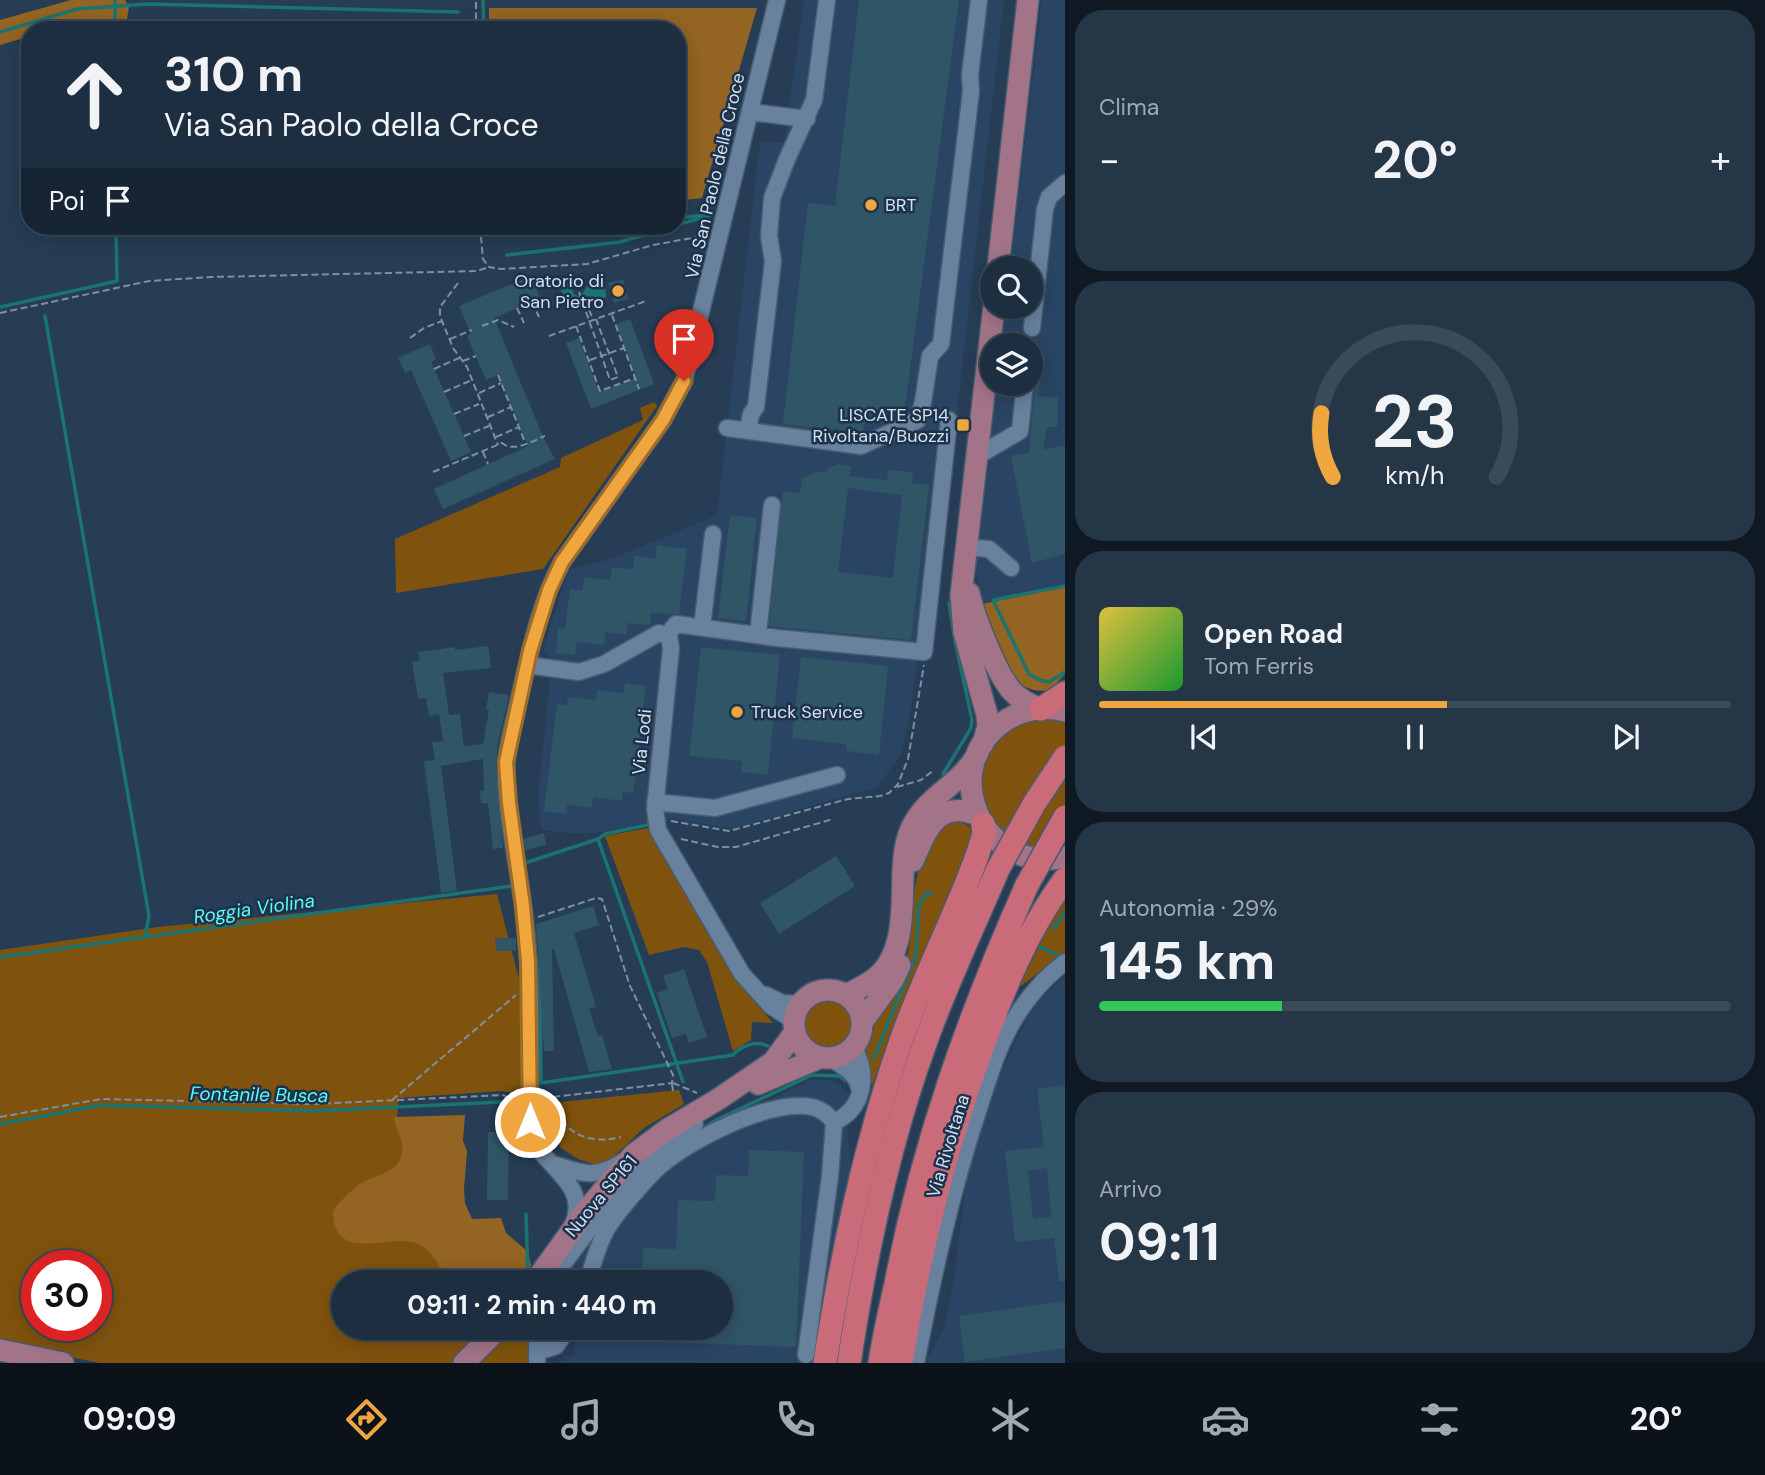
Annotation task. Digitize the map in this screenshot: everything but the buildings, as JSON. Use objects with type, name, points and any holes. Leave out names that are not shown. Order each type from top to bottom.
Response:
[{"type":"highway","points":[[1041,709],[1065,693]]},
{"type":"highway","points":[[849,1363],[867,1249],[896,1136],[924,1045],[998,869],[1034,804],[1065,757]]},
{"type":"highway","points":[[880,1363],[908,1220],[932,1132],[982,986],[1027,885],[1065,817]]},
{"type":"highway","points":[[816,1359],[870,1139],[902,1036],[977,856],[984,834],[981,820]]},
{"type":"highway","points":[[901,1363],[932,1213],[972,1076],[994,1014],[1035,923],[1065,879]]},
{"type":"main road","points":[[999,256],[1028,0]]},
{"type":"main road","points":[[984,396],[961,595],[962,616],[988,726],[972,770],[971,786],[981,820],[998,842],[1015,853],[1040,859],[1065,857]]},
{"type":"main road","points":[[965,553],[969,595],[975,615],[1004,680],[1016,695],[1041,709]]},
{"type":"main road","points":[[863,1021],[856,1003],[846,995],[867,984],[884,970],[894,950],[901,918],[906,842],[913,824],[933,800],[969,769],[994,730],[1008,719],[1025,711],[1065,710]]},
{"type":"main road","points":[[903,882],[923,838],[939,816],[953,810],[981,820]]},
{"type":"main road","points":[[853,1048],[861,1035],[863,1021],[899,969],[904,944],[901,918]]},
{"type":"main road","name":"Nuova SP161","points":[[543,1270],[609,1181],[633,1156],[668,1129],[775,1060],[811,995],[835,990],[846,995]]},
{"type":"main road","points":[[796,1019],[803,1048],[825,1058]]},
{"type":"main road","name":"Nuova SP161","points":[[714,1101],[825,1058],[843,1056],[853,1048]]},
{"type":"main road","points":[[464,1363],[487,1340]]},
{"type":"main road","points":[[0,1350],[63,1363]]},
{"type":"street","name":"Via San Paolo della Croce","points":[[556,1165],[537,1145],[530,1122],[536,1099],[525,921],[506,769],[510,740],[527,665],[556,572],[663,420],[681,389],[691,362],[777,0]]},
{"type":"street","points":[[748,431],[757,395],[773,261],[769,236],[772,198],[814,100],[827,0]]},
{"type":"street","points":[[727,428],[861,446],[918,420],[930,356],[941,344],[979,0]]},
{"type":"street","points":[[751,112],[807,119]]},
{"type":"street","points":[[1032,328],[1045,209],[1049,197],[1065,183]]},
{"type":"street","points":[[976,457],[1020,431],[1024,396]]},
{"type":"street","points":[[527,665],[579,672],[604,664],[659,633],[667,635],[676,624],[924,652],[949,420]]},
{"type":"street","points":[[758,634],[772,505]]},
{"type":"street","points":[[938,520],[968,524]]},
{"type":"street","points":[[702,627],[713,534]]},
{"type":"street","points":[[965,553],[989,549],[1011,568]]},
{"type":"street","name":"Via Lodi","points":[[667,635],[671,640],[671,648],[655,820],[659,834],[747,981],[779,1002],[796,1019]]},
{"type":"street","points":[[656,803],[715,807],[837,775]]},
{"type":"street","name":"Via Rivoltana","points":[[916,1363],[955,1183],[997,1054],[1027,1001],[1063,964]]},
{"type":"street","points":[[834,1122],[850,1111],[860,1093],[863,1072],[853,1048]]},
{"type":"street","points":[[825,1058],[852,1073],[858,1082],[860,1093]]},
{"type":"street","points":[[559,1270],[631,1173],[659,1147],[695,1124],[714,1101]]},
{"type":"street","points":[[592,1270],[607,1228],[660,1166],[709,1134],[760,1112],[812,1107],[825,1112],[834,1122],[816,1359]]},
{"type":"street","points":[[556,1165],[585,1174],[596,1174],[609,1171],[633,1156]]},
{"type":"street","points":[[556,1165],[573,1190],[577,1203],[574,1221],[559,1247]]},
{"type":"street","points":[[537,1340],[537,1358]]},
{"type":"street","points":[[537,1358],[556,1346],[560,1340]]},
{"type":"path","points":[[476,0],[476,21]]},
{"type":"path","points":[[0,313],[149,281],[211,277],[477,271],[489,267],[500,269],[587,264],[653,245],[722,234]]},
{"type":"path","points":[[482,235],[483,259],[489,267]]},
{"type":"path","points":[[458,283],[440,307],[442,321],[449,340],[478,393],[498,444]]},
{"type":"path","points":[[579,292],[583,303],[592,320],[608,353],[618,377],[610,380],[592,320]]},
{"type":"path","points":[[549,336],[646,301]]},
{"type":"path","points":[[532,302],[539,317]]},
{"type":"path","points":[[517,308],[524,323]]},
{"type":"path","points":[[611,314],[639,389]]},
{"type":"path","points":[[482,326],[496,320],[514,327]]},
{"type":"path","points":[[410,338],[424,328],[442,321]]},
{"type":"path","points":[[576,326],[600,391],[635,378]]},
{"type":"path","points":[[449,340],[472,330]]},
{"type":"path","points":[[589,360],[624,348]]},
{"type":"path","points":[[434,369],[475,356]]},
{"type":"path","points":[[498,376],[524,440]]},
{"type":"path","points":[[444,392],[472,380]]},
{"type":"path","points":[[478,393],[501,383]]},
{"type":"path","points":[[454,414],[481,403]]},
{"type":"path","points":[[487,417],[511,407]]},
{"type":"path","points":[[464,436],[490,425]]},
{"type":"path","points":[[495,437],[519,427]]},
{"type":"path","points":[[433,472],[498,444],[513,448],[545,436]]},
{"type":"path","points":[[482,451],[488,464]]},
{"type":"path","points":[[896,787],[921,780],[934,770]]},
{"type":"path","points":[[659,834],[715,846],[733,847],[833,819]]},
{"type":"path","points":[[525,921],[596,898],[602,899],[631,986],[673,1075],[673,1091]]},
{"type":"path","points":[[391,1101],[528,984]]},
{"type":"path","points":[[0,1117],[101,1099],[313,1104],[502,1096],[521,1100],[672,1083],[714,1101]]},
{"type":"path","points":[[536,1099],[544,1109],[558,1114],[574,1131],[598,1140],[621,1137]]},
{"type":"shaded area","points":[[71,0],[125,0],[129,7],[127,19],[124,21],[21,21],[21,39],[0,45],[0,20]]},
{"type":"shaded area","points":[[804,0],[1004,0],[929,658],[918,657],[911,711],[901,754],[878,787],[732,829],[673,818],[596,833],[541,830],[538,797],[552,660],[544,652],[544,647],[568,570],[614,558],[717,515],[760,141],[784,143]]},
{"type":"shaded area","points":[[1042,0],[1065,0],[1065,587],[982,604],[974,563],[994,396],[1043,396],[1043,333],[1002,333],[1003,319],[1043,319],[1043,256],[1011,256]]},
{"type":"shaded area","points":[[489,8],[757,8],[702,198],[686,200],[686,21],[489,21]]},
{"type":"shaded area","points":[[601,276],[606,297],[600,300],[579,300],[571,304],[562,294],[561,281],[570,282],[574,294],[578,296],[590,282]]},
{"type":"shaded area","points":[[654,402],[657,406],[543,569],[396,593],[395,539],[560,467],[561,458],[643,420],[640,408]]},
{"type":"shaded area","points":[[1065,587],[1065,674],[1050,690],[1030,689],[1014,678],[982,604]]},
{"type":"shaded area","points":[[1044,718],[1065,720],[1065,849],[1057,851],[1016,845],[984,812],[979,774],[989,749],[1018,724]]},
{"type":"shaded area","points":[[955,822],[966,824],[974,831],[969,853],[915,972],[872,1086],[864,1054],[875,1024],[901,974],[909,950],[914,893],[920,862],[943,826]]},
{"type":"shaded area","points":[[648,828],[741,985],[773,1023],[752,1022],[751,1040],[733,1051],[707,962],[699,950],[683,947],[649,955],[605,836]]},
{"type":"shaded area","points":[[497,894],[519,979],[523,1095],[502,1091],[399,1098],[397,1118],[471,1270],[331,1270],[331,1340],[477,1340],[452,1363],[100,1363],[0,1343],[0,950],[158,927]]},
{"type":"shaded area","points":[[1065,895],[1065,953],[1018,988]]},
{"type":"shaded area","points":[[1065,977],[1065,1363],[925,1363],[944,1329],[955,1273],[966,1180],[975,1141],[995,1082],[1037,1000]]},
{"type":"shaded area","points":[[828,998],[838,1000],[846,1006],[852,1014],[852,1034],[846,1042],[838,1048],[828,1050],[818,1048],[810,1042],[804,1034],[802,1024],[804,1014],[810,1006],[818,1000]]},
{"type":"shaded area","points":[[814,1079],[832,1081],[840,1085],[848,1095],[845,1106],[851,1162],[814,1363],[559,1363],[565,1356],[574,1355],[575,1340],[733,1340],[733,1270],[569,1270],[633,1185],[708,1127]]},
{"type":"shaded area","points":[[679,1090],[684,1104],[644,1128],[611,1159],[596,1165],[578,1159],[561,1148],[550,1131],[541,1104]]},
{"type":"shaded area","points":[[465,1115],[465,1203],[472,1219],[501,1218],[506,1233],[527,1251],[530,1270],[444,1270],[429,1252],[416,1243],[404,1241],[364,1244],[342,1237],[335,1227],[333,1211],[360,1184],[391,1169],[400,1160],[402,1144],[394,1117]]},
{"type":"shaded area","points":[[497,1340],[533,1340],[533,1363],[476,1363]]},
{"type":"waterway","points":[[115,0],[115,21]]},
{"type":"waterway","points":[[483,0],[484,21]]},
{"type":"waterway","points":[[37,21],[77,9],[147,4],[458,12]]},
{"type":"waterway","points":[[0,32],[21,26]]},
{"type":"waterway","points":[[686,222],[714,214]]},
{"type":"waterway","points":[[686,217],[705,215]]},
{"type":"waterway","points":[[0,307],[117,281],[116,235]]},
{"type":"waterway","points":[[507,255],[620,242],[644,235]]},
{"type":"waterway","points":[[45,316],[149,916],[145,937]]},
{"type":"waterway","points":[[1065,586],[993,600],[1029,674],[1049,682],[1065,672]]},
{"type":"waterway","points":[[943,774],[971,728],[972,720],[949,603]]},
{"type":"waterway","points":[[598,839],[605,834],[647,825]]},
{"type":"waterway","points":[[522,864],[598,839],[683,1082]]},
{"type":"waterway","name":"Roggia Violina","points":[[0,957],[512,886]]},
{"type":"waterway","name":"Roggia Violina","points":[[874,1058],[916,955],[919,904],[926,894],[931,893]]},
{"type":"waterway","points":[[1054,928],[1065,912]]},
{"type":"waterway","name":"Roggia Violina","points":[[1035,944],[1061,957]]},
{"type":"waterway","name":"Roggia Violina","points":[[535,952],[540,982],[541,1083],[733,1055],[754,1044],[768,1046]]},
{"type":"waterway","points":[[697,1132],[716,1120],[812,1075],[839,1076],[845,1080]]},
{"type":"waterway","name":"Fontanile Busca","points":[[0,1124],[101,1105],[313,1111],[501,1102],[519,1104]]},
{"type":"waterway","points":[[526,1214],[528,1270]]},
{"type":"place","name":"BRT","points":[[871,205]]},
{"type":"place","name":"Oratorio di San Pietro","points":[[618,291]]},
{"type":"place","name":"LISCATE SP14 Rivoltana/Buozzi","points":[[963,425]]},
{"type":"place","name":"Truck Service","points":[[737,712]]},
{"type":"route","points":[[530,1122],[528,961],[509,809],[506,762],[510,740],[530,651],[553,578],[663,420],[684,381]]}]
